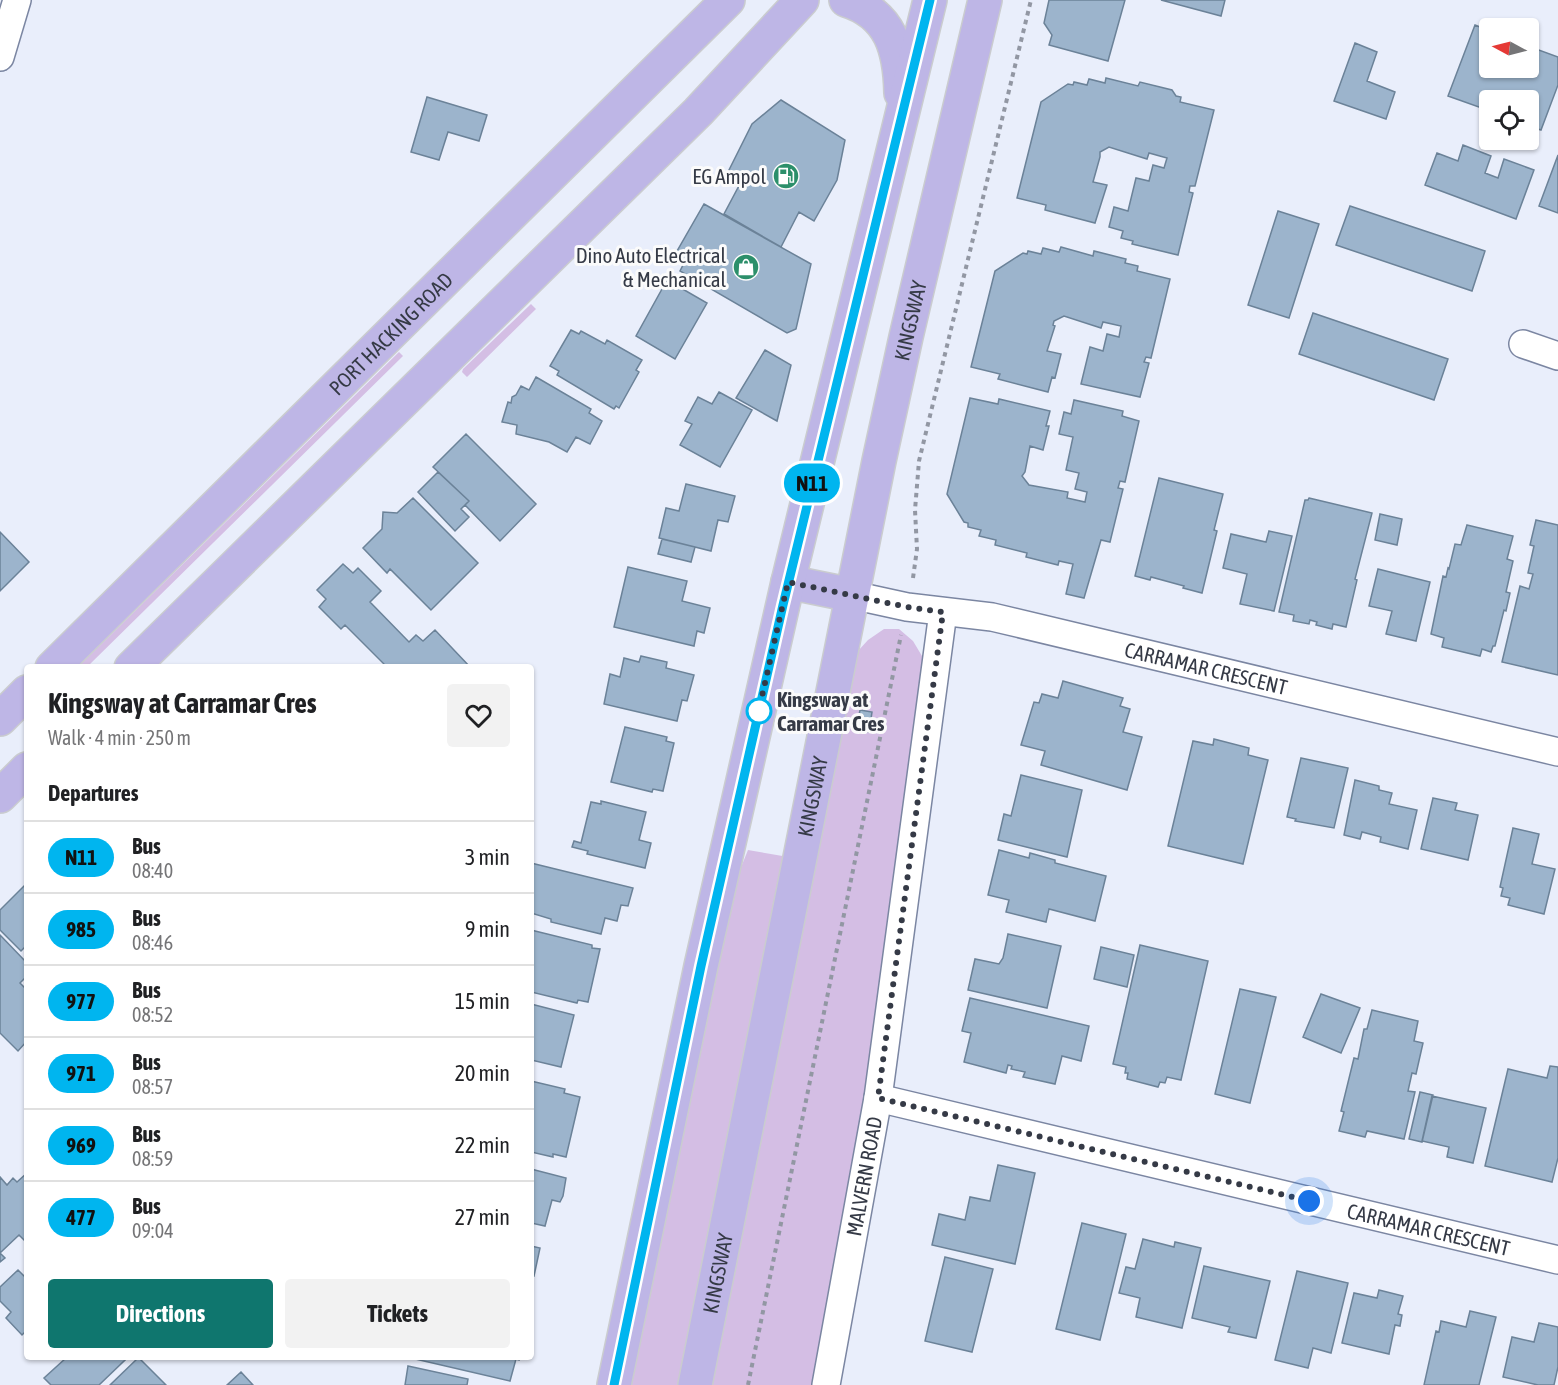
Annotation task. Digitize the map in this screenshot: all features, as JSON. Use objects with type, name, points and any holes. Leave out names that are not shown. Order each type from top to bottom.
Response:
[{"type":"main road","name":"PORT HACKING ROAD","points":[[56,664],[728,0]]},
{"type":"main road","points":[[846,0],[870,11],[878,17],[889,32],[898,59],[901,79],[900,128]]},
{"type":"main road","points":[[614,1385],[701,966],[788,582],[930,0]]},
{"type":"main road","name":"KINGSWAY","points":[[695,1385],[852,595],[906,337],[986,0]]},
{"type":"main road","points":[[135,664],[690,120],[803,3]]},
{"type":"main road","points":[[788,582],[852,595]]},
{"type":"main road","points":[[0,719],[24,696]]},
{"type":"main road","points":[[0,796],[24,772]]},
{"type":"street","points":[[0,57],[17,0]]},
{"type":"street","points":[[1523,344],[1558,356]]},
{"type":"street","name":"CARRAMAR CRESCENT","points":[[852,595],[907,607],[992,617],[1558,752]]},
{"type":"street","name":"MALVERN ROAD","points":[[826,1385],[878,1098],[943,612]]},
{"type":"street","name":"CARRAMAR CRESCENT","points":[[878,1098],[1558,1260]]},
{"type":"path","points":[[912,582],[917,549],[915,510],[919,461],[1031,0]]},
{"type":"path","points":[[748,1385],[902,632]]},
{"type":"shaded area","points":[[531,304],[536,309],[467,377],[462,372],[463,369]]},
{"type":"shaded area","points":[[399,352],[403,356],[90,664],[81,664]]},
{"type":"shaded area","points":[[884,629],[899,629],[913,641],[934,676],[826,1385],[614,1385],[701,966],[748,850],[800,859],[837,674],[868,640]]},
{"type":"building","points":[[1049,0],[1125,0],[1108,61],[1049,45],[1052,35],[1044,23]]},
{"type":"building","points":[[1161,0],[1225,0],[1221,16]]},
{"type":"building","points":[[1475,25],[1479,27],[1479,78],[1539,78],[1539,50],[1558,57],[1558,85],[1541,130],[1539,129],[1539,90],[1479,90],[1479,107],[1448,96]]},
{"type":"building","points":[[1355,43],[1377,52],[1367,81],[1395,92],[1386,119],[1334,101]]},
{"type":"building","points":[[1106,78],[1138,86],[1140,82],[1172,90],[1176,96],[1181,97],[1180,102],[1214,110],[1195,186],[1190,186],[1189,192],[1193,193],[1178,255],[1132,244],[1133,241],[1121,238],[1123,231],[1109,227],[1114,207],[1128,211],[1136,178],[1149,181],[1153,165],[1164,168],[1167,158],[1149,153],[1147,159],[1109,147],[1100,152],[1093,182],[1107,185],[1095,223],[1045,210],[1046,205],[1017,198],[1041,102],[1068,84],[1073,85],[1074,82],[1087,85],[1089,79],[1105,83]]},
{"type":"building","points":[[427,97],[487,115],[479,141],[448,132],[439,160],[411,152]]},
{"type":"building","name":"EG Ampol","points":[[781,100],[845,140],[837,180],[814,221],[799,212],[781,247],[724,214],[742,180],[728,172],[752,124]]},
{"type":"building","points":[[1463,145],[1491,156],[1485,173],[1498,178],[1504,159],[1534,170],[1516,219],[1425,185],[1437,153],[1458,161]]},
{"type":"building","points":[[1558,155],[1558,213],[1539,206]]},
{"type":"building","name":"Dino Auto Electrical & Mechanical","points":[[704,204],[811,264],[796,329],[787,333],[680,271],[684,263],[673,258]]},
{"type":"building","points":[[1350,206],[1485,251],[1472,291],[1336,245]]},
{"type":"building","points":[[1278,211],[1319,224],[1289,318],[1248,305]]},
{"type":"building","points":[[1061,247],[1093,256],[1094,251],[1126,259],[1125,263],[1138,266],[1137,271],[1170,279],[1151,358],[1146,357],[1144,362],[1149,363],[1140,397],[1081,384],[1090,347],[1103,351],[1107,334],[1119,337],[1121,326],[1103,322],[1101,328],[1064,316],[1054,321],[1055,326],[1047,351],[1061,354],[1055,378],[1052,377],[1048,392],[998,379],[1000,374],[971,367],[995,271],[1023,253],[1027,254],[1028,251],[1041,254],[1043,248],[1059,252]]},
{"type":"building","points":[[667,280],[707,303],[675,359],[636,336]]},
{"type":"building","points":[[1313,313],[1448,359],[1434,400],[1299,354]]},
{"type":"building","points":[[571,330],[579,334],[581,331],[605,344],[607,340],[642,360],[636,370],[639,372],[619,408],[616,406],[614,409],[557,375],[559,371],[550,366]]},
{"type":"building","points":[[765,350],[791,365],[777,421],[736,398]]},
{"type":"building","points":[[536,377],[591,409],[589,413],[602,421],[590,444],[576,437],[567,452],[549,442],[516,434],[517,425],[502,422],[508,402],[511,403],[512,397],[516,395],[521,386],[529,390]]},
{"type":"building","points":[[719,392],[752,410],[720,467],[680,445],[692,424],[685,421],[698,397],[712,404]]},
{"type":"building","points":[[970,398],[998,404],[999,399],[1050,411],[1043,450],[1030,446],[1025,472],[1022,476],[1029,485],[1068,492],[1067,498],[1085,502],[1087,492],[1075,489],[1079,473],[1066,470],[1073,437],[1059,434],[1064,412],[1071,414],[1074,400],[1123,411],[1122,416],[1139,421],[1125,482],[1120,481],[1118,488],[1123,489],[1110,542],[1101,540],[1084,598],[1066,594],[1073,564],[1059,561],[1058,565],[1026,557],[1027,553],[995,545],[996,540],[979,536],[981,530],[968,527],[968,523],[964,522],[947,494]]},
{"type":"building","points":[[466,434],[536,504],[500,541],[465,505],[469,501],[433,467]]},
{"type":"building","points":[[438,472],[469,501],[461,509],[469,517],[455,531],[418,492]]},
{"type":"building","points":[[1159,478],[1223,494],[1214,530],[1217,531],[1202,593],[1151,577],[1150,580],[1135,576]]},
{"type":"building","points":[[686,484],[735,496],[728,522],[718,520],[711,551],[659,538],[666,508],[679,511]]},
{"type":"building","points":[[413,498],[478,563],[431,610],[390,569],[387,573],[363,548],[382,529],[383,512],[397,513]]},
{"type":"building","points":[[1309,498],[1372,513],[1355,579],[1357,580],[1346,627],[1333,624],[1332,629],[1316,625],[1317,622],[1310,620],[1309,624],[1293,621],[1294,615],[1279,612],[1305,500]]},
{"type":"building","points":[[1380,514],[1402,519],[1397,545],[1375,540]]},
{"type":"building","points":[[1536,520],[1558,525],[1558,675],[1502,662],[1520,586],[1529,589],[1533,574],[1528,573],[1534,546],[1530,545]]},
{"type":"building","points":[[1467,525],[1513,536],[1507,559],[1513,561],[1506,592],[1510,593],[1506,611],[1504,610],[1495,646],[1491,652],[1482,649],[1480,656],[1442,647],[1444,638],[1431,634],[1443,576],[1446,577],[1455,544],[1461,545]]},
{"type":"building","points":[[1269,531],[1292,536],[1274,611],[1240,604],[1247,574],[1223,568],[1231,534],[1266,542]]},
{"type":"building","points":[[0,532],[29,562],[0,591]]},
{"type":"building","points":[[662,539],[695,547],[691,562],[658,554]]},
{"type":"building","points":[[343,564],[353,573],[358,568],[381,591],[370,602],[409,642],[416,635],[423,641],[435,630],[467,664],[384,664],[345,625],[341,629],[319,607],[326,599],[317,590]]},
{"type":"building","points":[[628,567],[687,581],[682,601],[710,608],[704,633],[697,631],[694,646],[614,627]]},
{"type":"building","points":[[1378,569],[1430,582],[1416,641],[1386,634],[1392,611],[1369,606]]},
{"type":"building","points":[[641,656],[667,662],[666,668],[694,675],[687,701],[682,700],[677,721],[604,704],[610,674],[620,677],[624,658],[639,662]]},
{"type":"building","points":[[1063,681],[1123,698],[1120,706],[1130,709],[1123,732],[1142,737],[1127,790],[1041,765],[1045,751],[1021,745],[1034,702],[1039,703],[1042,694],[1058,698]]},
{"type":"building","points":[[860,710],[872,712],[869,732],[856,730]]},
{"type":"building","points":[[625,727],[667,737],[666,741],[674,743],[663,791],[653,789],[652,792],[611,782]]},
{"type":"building","points":[[1214,739],[1249,748],[1248,755],[1268,760],[1243,864],[1168,846],[1193,741],[1213,745]]},
{"type":"building","points":[[1301,758],[1348,768],[1334,828],[1295,821],[1296,819],[1287,817]]},
{"type":"building","points":[[1021,775],[1082,790],[1067,857],[998,840],[1004,814],[1011,816]]},
{"type":"building","points":[[1355,780],[1379,786],[1379,790],[1392,793],[1389,804],[1417,810],[1408,849],[1380,842],[1381,837],[1362,832],[1360,839],[1344,835]]},
{"type":"building","points":[[1433,798],[1457,803],[1455,810],[1478,815],[1468,860],[1421,849]]},
{"type":"building","points":[[601,801],[646,812],[639,840],[651,843],[645,868],[587,854],[588,851],[572,847],[574,841],[581,843],[591,802],[601,804]]},
{"type":"building","points":[[1513,828],[1539,834],[1532,864],[1555,869],[1544,914],[1508,905],[1510,898],[1501,896],[1503,888],[1500,887]]},
{"type":"building","points":[[999,850],[1029,858],[1030,853],[1055,860],[1055,863],[1106,876],[1095,921],[1049,909],[1046,922],[1006,912],[1009,900],[988,895]]},
{"type":"building","points":[[534,864],[633,888],[628,906],[621,905],[617,921],[605,918],[601,934],[551,922],[551,919],[534,914]]},
{"type":"building","points":[[24,886],[24,948],[21,951],[0,930],[0,910]]},
{"type":"building","points":[[534,931],[600,949],[588,1002],[578,1000],[577,1003],[534,993]]},
{"type":"building","points":[[1008,934],[1061,946],[1047,1008],[968,990],[975,959],[999,964],[1003,958]]},
{"type":"building","points":[[0,935],[24,960],[24,979],[20,983],[24,987],[24,1044],[18,1051],[0,1033]]},
{"type":"building","points":[[1140,945],[1208,961],[1181,1080],[1167,1077],[1165,1083],[1160,1082],[1158,1087],[1127,1079],[1126,1067],[1113,1064]]},
{"type":"building","points":[[1101,947],[1134,955],[1127,987],[1094,979]]},
{"type":"building","points":[[1240,989],[1276,997],[1250,1103],[1215,1094]]},
{"type":"building","points":[[1321,994],[1360,1008],[1341,1053],[1303,1037]]},
{"type":"building","points":[[970,998],[1089,1026],[1081,1061],[1062,1056],[1055,1084],[1023,1077],[1025,1072],[1011,1069],[1012,1066],[1008,1065],[1006,1073],[964,1062],[971,1033],[962,1031]]},
{"type":"building","points":[[534,1005],[574,1015],[561,1067],[534,1061]]},
{"type":"building","points":[[1372,1010],[1418,1021],[1414,1041],[1423,1043],[1416,1074],[1412,1073],[1408,1091],[1415,1092],[1404,1139],[1367,1131],[1365,1137],[1339,1131],[1344,1112],[1341,1111],[1354,1058],[1358,1059],[1364,1029],[1367,1029]]},
{"type":"building","points":[[1550,1066],[1558,1067],[1558,1158],[1552,1182],[1485,1166],[1508,1069],[1547,1078]]},
{"type":"building","points":[[534,1082],[565,1089],[564,1093],[580,1097],[566,1157],[553,1154],[553,1157],[534,1153]]},
{"type":"building","points":[[1420,1092],[1433,1095],[1422,1142],[1409,1139]]},
{"type":"building","points":[[1432,1096],[1486,1108],[1473,1163],[1447,1157],[1449,1147],[1422,1141]]},
{"type":"building","points":[[998,1165],[1035,1173],[1015,1264],[932,1245],[939,1214],[965,1220],[970,1197],[990,1201]]},
{"type":"building","points":[[534,1170],[566,1178],[563,1196],[560,1202],[552,1200],[545,1226],[534,1224]]},
{"type":"building","points":[[24,1176],[24,1240],[19,1235],[0,1253],[0,1177],[7,1185],[13,1178],[17,1182]]},
{"type":"building","points":[[1082,1223],[1126,1234],[1100,1340],[1056,1329]]},
{"type":"building","points":[[1143,1239],[1174,1247],[1175,1242],[1201,1248],[1182,1328],[1136,1317],[1140,1298],[1119,1293],[1126,1267],[1135,1269]]},
{"type":"building","points":[[534,1247],[540,1248],[534,1276]]},
{"type":"building","points":[[945,1257],[993,1269],[972,1352],[925,1341]]},
{"type":"building","points":[[1204,1266],[1270,1281],[1256,1338],[1228,1332],[1230,1327],[1192,1318]]},
{"type":"building","points":[[18,1270],[24,1276],[24,1333],[22,1335],[6,1318],[11,1312],[0,1301],[0,1287]]},
{"type":"building","points":[[1297,1271],[1348,1283],[1331,1353],[1313,1348],[1308,1368],[1275,1360]]},
{"type":"building","points":[[1379,1290],[1403,1296],[1398,1314],[1402,1315],[1400,1326],[1395,1325],[1389,1354],[1342,1343],[1354,1293],[1377,1298]]},
{"type":"building","points":[[1470,1311],[1496,1317],[1479,1385],[1424,1385],[1436,1331],[1439,1332],[1441,1321],[1466,1327]]},
{"type":"building","points":[[1539,1323],[1558,1327],[1558,1367],[1554,1385],[1538,1385],[1503,1377],[1512,1337],[1534,1342]]},
{"type":"building","points":[[64,1360],[125,1360],[99,1385],[51,1385],[44,1378]]},
{"type":"building","points":[[136,1360],[141,1360],[166,1385],[110,1385]]},
{"type":"building","points":[[420,1360],[516,1360],[510,1381]]},
{"type":"building","points":[[408,1366],[468,1379],[467,1385],[405,1385]]},
{"type":"building","points":[[241,1372],[253,1385],[227,1385]]},
{"type":"bus line","name":"N11","points":[[614,1385],[701,966],[783,605],[930,0]]},
{"type":"place","name":"EG Ampol","points":[[786,176]]},
{"type":"place","name":"Dino Auto Electrical & Mechanical","points":[[746,267]]},
{"type":"place","name":"Kingsway at Carramar Cres","points":[[759,711]]},
{"type":"route","points":[[759,711],[757,718],[788,582],[907,607],[943,612],[878,1098],[1309,1201]]}]
